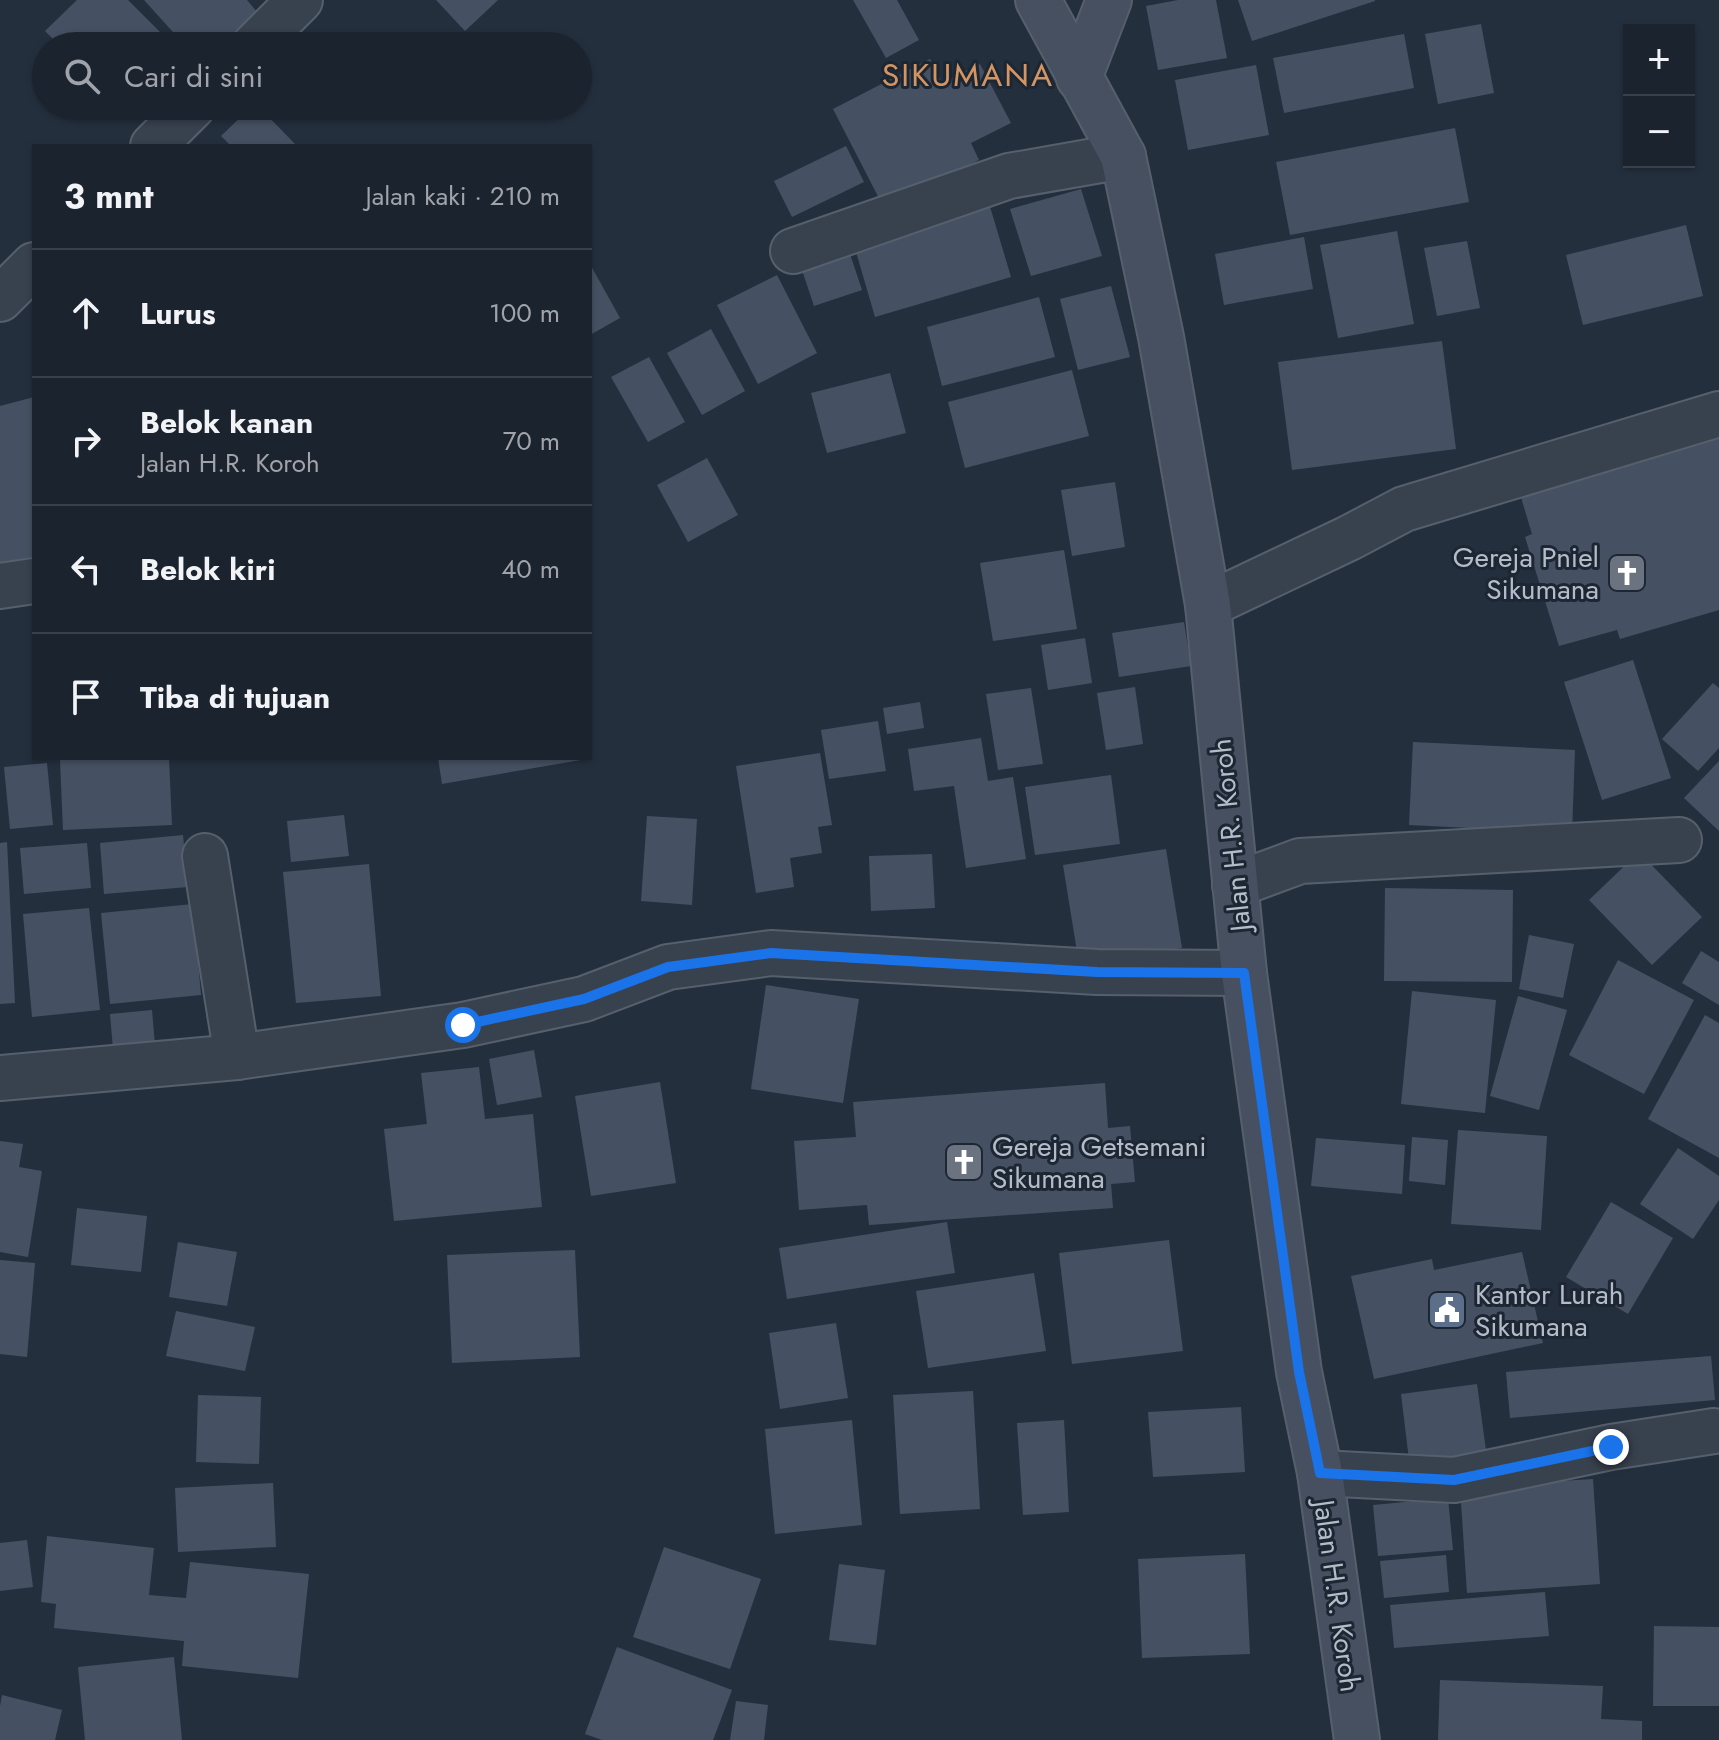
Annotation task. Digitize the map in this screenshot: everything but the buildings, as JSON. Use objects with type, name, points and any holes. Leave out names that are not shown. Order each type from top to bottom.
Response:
[{"type":"main road","name":"Jalan H.R. Koroh","points":[[1038,0],[1123,156],[1161,337],[1208,605],[1244,973],[1299,1372],[1320,1473],[1357,1740]]},
{"type":"main road","points":[[1079,78],[1109,0]]},
{"type":"street","points":[[268,32],[300,0]]},
{"type":"street","points":[[155,144],[179,120]]},
{"type":"street","points":[[793,251],[1009,176],[1123,156]]},
{"type":"street","points":[[0,299],[32,267]]},
{"type":"street","points":[[1208,605],[1404,509],[1719,414]]},
{"type":"street","points":[[0,586],[32,581]]},
{"type":"street","points":[[1235,885],[1300,861],[1679,840]]},
{"type":"street","points":[[205,856],[237,1057]]},
{"type":"street","points":[[0,1078],[237,1057],[463,1025],[584,999],[668,967],[771,953],[1097,972],[1244,973]]},
{"type":"street","points":[[1320,1473],[1454,1480],[1611,1447],[1714,1431]]},
{"type":"place","name":"Gereja Pniel Sikumana","points":[[1627,573]]},
{"type":"place","name":"Gereja Getsemani Sikumana","points":[[964,1162]]},
{"type":"place","name":"Kantor Lurah Sikumana","points":[[1447,1310]]},
{"type":"district","name":"SIKUMANA","points":[[968,75]]},
{"type":"route","points":[[463,1025],[584,999],[668,967],[771,953],[1097,972],[1244,973],[1299,1372],[1320,1473],[1454,1480],[1611,1447]]}]
